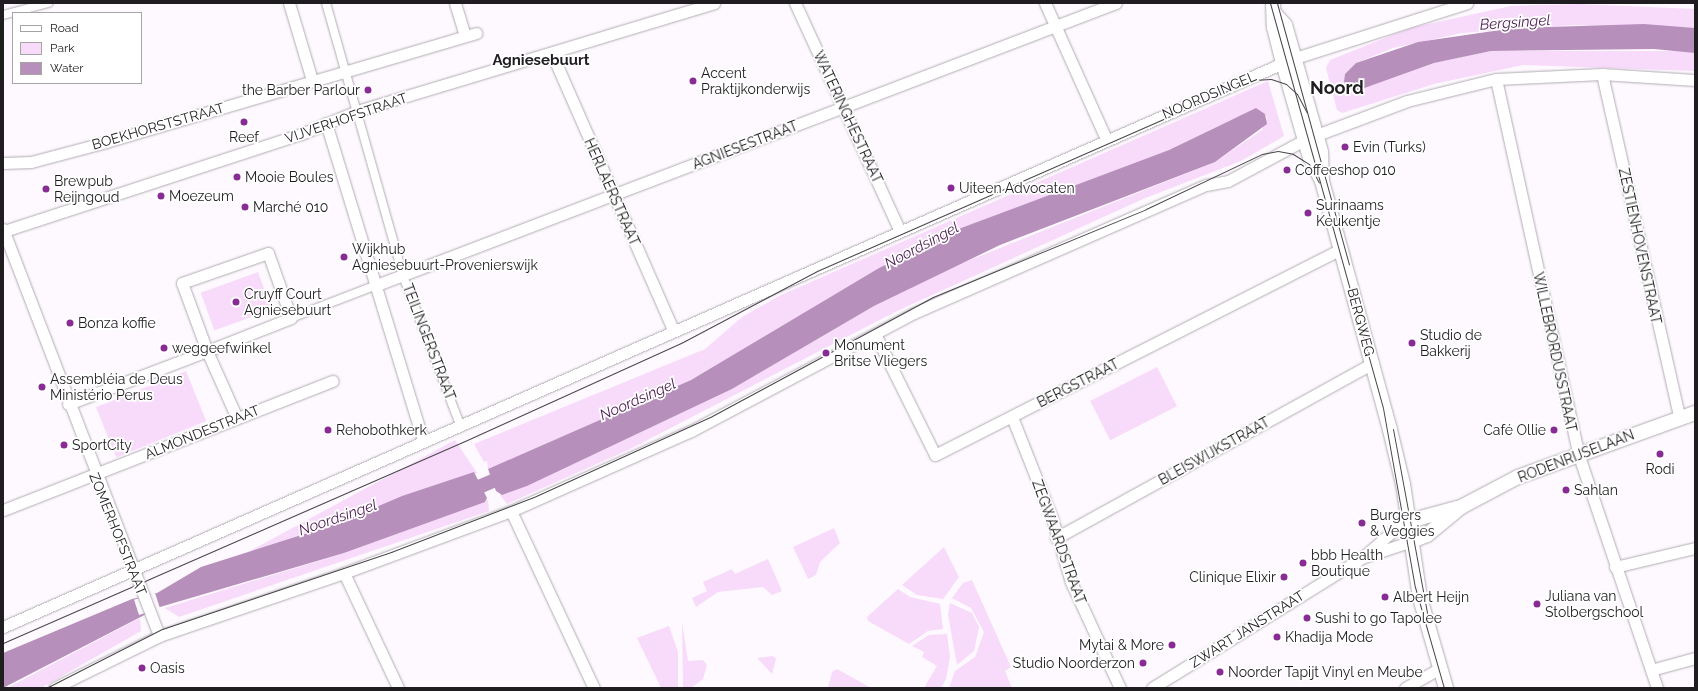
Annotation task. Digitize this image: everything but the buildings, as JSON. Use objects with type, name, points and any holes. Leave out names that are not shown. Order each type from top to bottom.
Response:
[{"type":"street","points":[[14,12],[48,3]]},
{"type":"street","points":[[289,3],[312,80]]},
{"type":"street","name":"TEILINGERSTRAAT","points":[[326,3],[403,276],[461,427]]},
{"type":"street","points":[[455,3],[465,36]]},
{"type":"street","name":"VIJVERHOFSTRAAT","points":[[3,231],[326,123],[357,111],[552,54],[714,3]]},
{"type":"street","name":"WATERINGHESTRAAT","points":[[795,3],[900,231]]},
{"type":"street","points":[[1045,3],[1106,139]]},
{"type":"street","name":"AGNIESESTRAAT","points":[[374,286],[1116,3]]},
{"type":"street","points":[[1289,60],[1467,3]]},
{"type":"street","name":"BERGWEG","points":[[1274,9],[1274,27],[1289,60],[1373,363],[1396,464],[1408,543],[1420,598],[1446,688]]},
{"type":"street","name":"BOEKHORSTSTRAAT","points":[[3,163],[31,162],[106,142],[312,80],[346,72],[476,33]]},
{"type":"street","name":"HERLAERSTRAAT","points":[[552,54],[612,195],[673,330]]},
{"type":"street","name":"NOORDSINGEL","points":[[3,627],[423,441],[461,427],[673,330],[1289,60]]},
{"type":"street","points":[[54,688],[159,636],[344,573],[511,511],[691,431],[914,312],[1206,185],[1228,181],[1310,138],[1407,101],[1496,79],[1602,74],[1695,80]]},
{"type":"street","name":"ZESTIENHOVENSTRAAT","points":[[1602,74],[1679,417]]},
{"type":"street","name":"WILLEBRORDUSSTRAAT","points":[[1496,79],[1578,453],[1615,567],[1657,688]]},
{"type":"street","points":[[326,123],[374,286],[423,441]]},
{"type":"street","name":"ZOMERHOFSTRAAT","points":[[3,231],[94,475],[131,570],[144,597],[159,636]]},
{"type":"street","name":"BERGSTRAAT","points":[[875,334],[935,455],[1341,249]]},
{"type":"street","points":[[237,418],[207,351],[182,284],[268,253],[291,318]]},
{"type":"street","points":[[68,404],[374,286]]},
{"type":"street","name":"BLEISWIJKSTRAAT","points":[[1056,538],[1373,363]]},
{"type":"street","name":"ALMONDESTRAAT","points":[[3,510],[333,381]]},
{"type":"street","name":"RODENRIJSELAAN","points":[[1408,543],[1427,535],[1461,507],[1518,477],[1578,453],[1679,417],[1695,413]]},
{"type":"street","name":"ZEGWAARDSTRAAT","points":[[1012,417],[1052,518],[1056,538],[1071,582],[1120,688]]},
{"type":"street","name":"RODENRIJSELAAN","points":[[1405,522],[1461,507]]},
{"type":"street","points":[[511,511],[594,688]]},
{"type":"street","name":"ZWART JANSTRAAT","points":[[1152,688],[1363,557],[1405,522]]},
{"type":"street","name":"ZWART JANSTRAAT","points":[[1363,557],[1408,543]]},
{"type":"street","points":[[1615,567],[1695,548]]},
{"type":"street","points":[[344,573],[398,688]]},
{"type":"street","points":[[1651,670],[1695,658]]},
{"type":"street","points":[[1405,688],[1440,668]]},
{"type":"green space","points":[[1579,4],[1695,9],[1695,28],[1573,25],[1462,33],[1393,48],[1356,63],[1359,90],[1434,63],[1491,51],[1679,51],[1695,53],[1695,71],[1523,65],[1434,84],[1342,113],[1337,110],[1326,68],[1330,60],[1410,28],[1511,6]]},
{"type":"green space","points":[[1268,81],[1284,136],[1241,161],[1143,199],[897,311],[630,449],[507,504],[500,495],[527,486],[732,389],[874,306],[950,268],[1215,162],[1262,130],[1267,118],[1265,114],[1231,120],[1169,150],[953,231],[879,268],[691,380],[488,469],[487,461],[484,462],[474,444],[705,349],[742,317],[779,296]]},
{"type":"green space","name":"Cruyff Court Agniesebuurt","points":[[258,272],[272,310],[214,330],[201,293]]},
{"type":"green space","points":[[1157,367],[1177,406],[1110,440],[1090,401]]},
{"type":"green space","points":[[186,371],[206,421],[116,457],[96,407]]},
{"type":"green space","points":[[455,440],[477,473],[339,523],[248,552]]},
{"type":"green space","points":[[488,500],[489,511],[179,617],[165,608],[344,553]]},
{"type":"green space","points":[[834,528],[840,543],[820,562],[816,575],[808,579],[793,547]]},
{"type":"green space","points":[[944,547],[959,577],[943,599],[917,595],[902,585]]},
{"type":"green space","points":[[768,559],[782,591],[772,595],[763,587],[718,592],[696,607],[692,598],[707,591],[703,582],[732,569],[735,574]]},
{"type":"green space","points":[[972,580],[1011,667],[1005,671],[1012,688],[949,688],[955,671],[975,657],[984,632],[971,608],[952,598],[963,583]]},
{"type":"green space","points":[[898,589],[910,597],[940,604],[943,629],[928,631],[909,644],[868,621],[867,617]]},
{"type":"green space","points":[[950,603],[972,613],[979,627],[974,651],[957,665],[948,615]]},
{"type":"green space","points":[[140,618],[141,631],[41,688],[7,688]]},
{"type":"green space","points":[[682,622],[688,661],[703,660],[707,665],[703,679],[691,688],[683,688]]},
{"type":"green space","points":[[669,626],[678,652],[678,688],[661,688],[637,638]]},
{"type":"green space","points":[[947,634],[950,657],[946,679],[941,688],[924,688],[937,666],[922,657],[924,652],[912,646],[929,635]]},
{"type":"green space","points":[[773,656],[776,659],[772,674],[757,658]]},
{"type":"green space","points":[[837,669],[871,688],[828,688],[832,672]]},
{"type":"water","points":[[1644,24],[1695,28],[1695,53],[1654,49],[1491,51],[1434,63],[1359,90],[1351,90],[1344,82],[1345,74],[1356,63],[1418,42],[1514,28]]},
{"type":"water","points":[[1256,108],[1265,114],[1267,124],[1215,162],[1000,245],[874,306],[732,389],[527,486],[502,495],[496,491],[488,469],[691,380],[879,268],[953,231],[1169,150]]},
{"type":"water","points":[[474,472],[487,498],[485,502],[344,553],[160,607],[3,688],[3,653],[132,599],[157,593],[201,567],[339,523],[402,496]]},
{"type":"pier","points":[[155,593],[160,608],[139,615],[134,600]]},
{"type":"waterway","name":"Noordsingel","points":[[465,493],[509,474]]},
{"type":"tram line","points":[[1270,3],[1383,408],[1415,587],[1444,688]]},
{"type":"tram line","points":[[1277,3],[1349,264]]},
{"type":"tram line","points":[[3,643],[467,440],[681,343],[817,271],[1253,80],[1271,79],[1286,84],[1297,94],[1307,113]]},
{"type":"tram line","points":[[46,688],[162,629],[391,552],[536,496],[712,416],[933,297],[1146,209],[1262,154],[1278,151],[1293,154],[1309,164],[1319,183]]},
{"type":"tram line","points":[[1393,429],[1428,617]]},
{"type":"place","name":"Accent Praktijkonderwijs","points":[[693,81]]},
{"type":"place","name":"the Barber Parlour","points":[[368,90]]},
{"type":"place","name":"Reef","points":[[244,122]]},
{"type":"place","name":"Evin (Turks)","points":[[1345,147]]},
{"type":"place","name":"Coffeeshop 010","points":[[1287,170]]},
{"type":"place","name":"Mooie Boules","points":[[237,177]]},
{"type":"place","name":"Uiteen Advocaten","points":[[951,188]]},
{"type":"place","name":"Brewpub Reijngoud","points":[[46,189]]},
{"type":"place","name":"Moezeum","points":[[161,196]]},
{"type":"place","name":"Marché 010","points":[[245,207]]},
{"type":"place","name":"Surinaams Keukentje","points":[[1308,213]]},
{"type":"place","name":"Wijkhub Agniesebuurt-Provenierswijk","points":[[344,257]]},
{"type":"place","name":"Cruyff Court Agniesebuurt","points":[[236,302]]},
{"type":"place","name":"Bonza koffie","points":[[70,323]]},
{"type":"place","name":"Studio de Bakkerij","points":[[1412,343]]},
{"type":"place","name":"weggeefwinkel","points":[[164,348]]},
{"type":"place","name":"Monument Britse Vliegers","points":[[826,353]]},
{"type":"place","name":"Assembléia de Deus Ministério Perus","points":[[42,387]]},
{"type":"place","name":"Rehobothkerk","points":[[328,430]]},
{"type":"place","name":"Café Ollie","points":[[1554,430]]},
{"type":"place","name":"SportCity","points":[[64,445]]},
{"type":"place","name":"Rodi","points":[[1660,454]]},
{"type":"place","name":"Sahlan","points":[[1566,490]]},
{"type":"place","name":"Burgers & Veggies","points":[[1362,523]]},
{"type":"place","name":"bbb Health Boutique","points":[[1303,563]]},
{"type":"place","name":"Clinique Elixir","points":[[1284,577]]},
{"type":"place","name":"Albert Heijn","points":[[1385,597]]},
{"type":"place","name":"Juliana van Stolbergschool","points":[[1537,604]]},
{"type":"place","name":"Sushi to go Tapolee","points":[[1307,618]]},
{"type":"place","name":"Khadija Mode","points":[[1277,637]]},
{"type":"place","name":"Mytai & More","points":[[1172,645]]},
{"type":"place","name":"Studio Noorderzon","points":[[1143,663]]},
{"type":"place","name":"Oasis","points":[[142,668]]},
{"type":"place","name":"Noorder Tapijt Vinyl en Meube","points":[[1220,672]]},
{"type":"district","name":"Agniesebuurt","points":[[541,61]]},
{"type":"district","name":"Noord","points":[[1337,88]]},
{"type":"water label","name":"Bergsingel","points":[[1515,23]]}]
